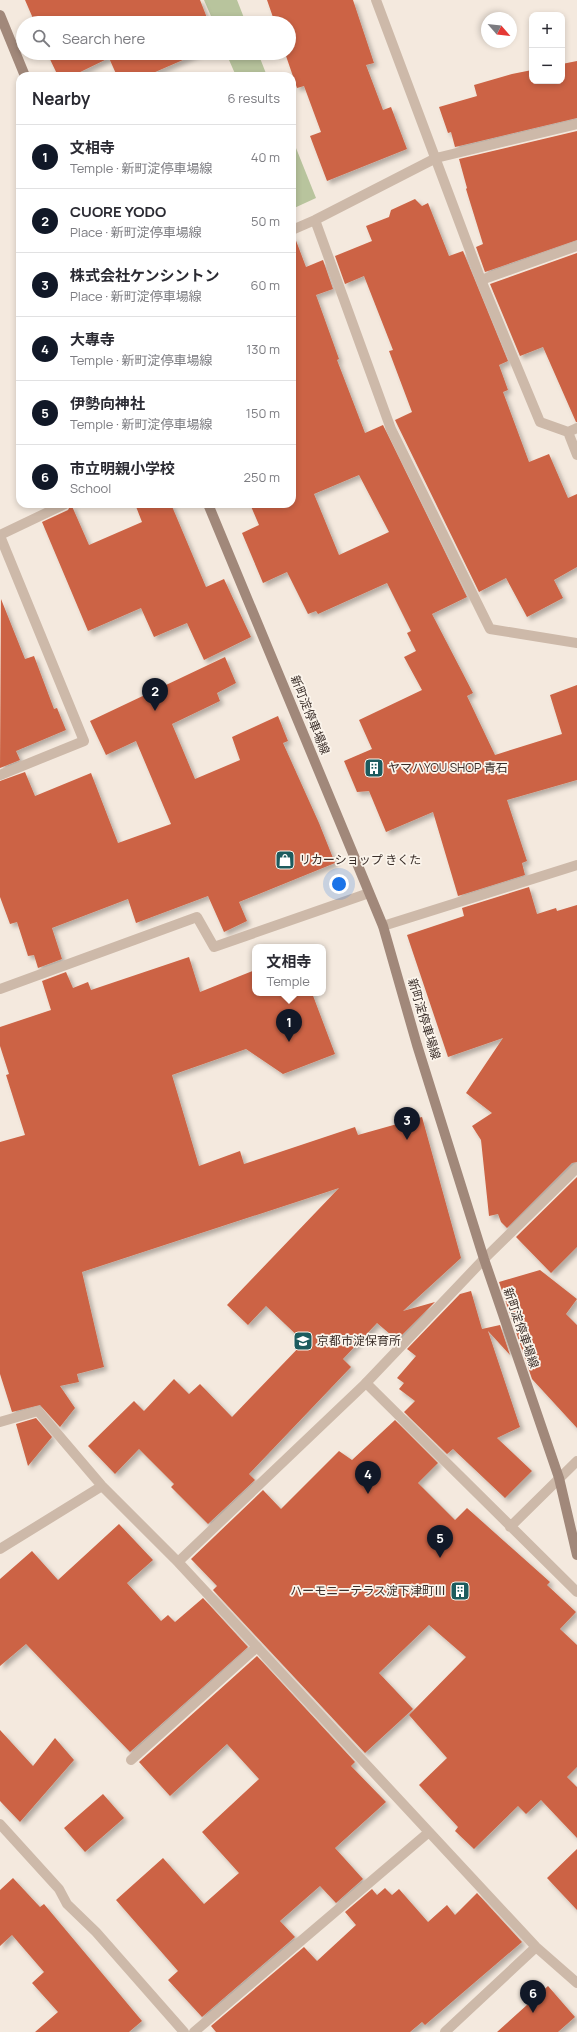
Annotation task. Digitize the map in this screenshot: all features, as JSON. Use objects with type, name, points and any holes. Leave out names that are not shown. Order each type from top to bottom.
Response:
[{"type":"main road","points":[[0,15],[16,54]]},
{"type":"main road","points":[[18,60],[23,72]]},
{"type":"main road","name":"新町淀停車場線","points":[[210,508],[383,926],[417,1045],[484,1259],[559,1478],[577,1555]]},
{"type":"street","points":[[376,0],[481,280],[540,422],[572,430],[577,455]]},
{"type":"street","points":[[296,228],[436,158],[577,124]]},
{"type":"street","points":[[315,220],[391,429],[490,629],[577,643]]},
{"type":"street","points":[[481,280],[577,246]]},
{"type":"street","points":[[0,775],[84,741],[0,535],[57,508]]},
{"type":"street","points":[[383,926],[577,865]]},
{"type":"street","points":[[0,989],[197,917],[214,947],[369,894]]},
{"type":"street","points":[[178,1562],[366,1383],[484,1259],[577,1168]]},
{"type":"street","points":[[366,1383],[577,1592]]},
{"type":"street","points":[[0,1422],[38,1411],[102,1486],[178,1562],[536,1947],[577,1983]]},
{"type":"street","points":[[510,1527],[577,1461]]},
{"type":"street","points":[[0,1549],[102,1486]]},
{"type":"street","points":[[131,1760],[257,1647]]},
{"type":"street","points":[[0,1824],[59,1890],[67,1904],[96,1932],[184,2032]]},
{"type":"street","points":[[194,2032],[429,1832]]},
{"type":"street","points":[[444,2032],[536,1947]]},
{"type":"green space","points":[[204,0],[237,0],[243,16],[211,16]]},
{"type":"green space","points":[[229,60],[261,60],[265,72],[234,72]]},
{"type":"green space","points":[[296,148],[316,198],[296,207]]},
{"type":"building","points":[[25,0],[200,0],[206,16],[32,16]]},
{"type":"building","points":[[267,0],[353,0],[374,63],[366,65],[383,110],[391,107],[407,149],[327,181],[310,136],[321,132],[304,86],[297,88],[296,72],[292,72],[287,60],[296,60],[296,16],[273,16]]},
{"type":"building","points":[[50,60],[105,60],[80,72],[56,72]]},
{"type":"building","points":[[110,60],[183,60],[155,72],[115,72]]},
{"type":"building","points":[[577,61],[577,118],[455,147],[451,132],[448,133],[439,107],[477,96],[474,85],[529,71],[529,84],[565,84],[565,63]]},
{"type":"building","points":[[577,131],[577,240],[485,272],[476,247],[483,244],[466,189],[467,188],[459,159]]},
{"type":"building","points":[[415,199],[422,206],[428,203],[449,256],[463,251],[508,361],[499,365],[508,390],[503,392],[529,462],[549,454],[568,498],[577,494],[577,567],[554,580],[563,598],[527,617],[506,578],[479,592],[395,420],[412,412],[389,351],[393,350],[364,276],[345,284],[335,256],[372,241],[366,226],[389,217],[391,210]]},
{"type":"building","points":[[296,241],[306,267],[323,260],[333,289],[316,295],[339,359],[337,360],[365,433],[383,425],[467,597],[432,614],[473,693],[467,696],[495,755],[562,734],[550,695],[577,685],[577,780],[507,800],[527,861],[522,863],[525,875],[458,896],[433,812],[386,832],[369,791],[357,792],[344,761],[372,749],[359,720],[422,690],[404,657],[416,651],[407,633],[411,631],[387,583],[318,614],[316,611],[308,614],[287,572],[263,583],[242,533],[259,525],[252,508],[296,508]],"holes":[[[359,475],[389,532],[339,555],[314,494]]]},
{"type":"building","points":[[577,253],[576,422],[543,347],[520,356],[490,284]]},
{"type":"building","points":[[69,508],[73,508],[89,545],[142,522],[137,508],[173,508],[206,587],[224,579],[251,637],[204,660],[187,623],[154,637],[141,608],[88,631],[42,522],[68,510]]},
{"type":"building","points":[[1,599],[25,659],[34,656],[54,709],[57,708],[66,730],[16,751],[20,760],[0,768]]},
{"type":"building","points":[[225,657],[236,683],[217,693],[220,701],[172,724],[195,779],[240,760],[232,737],[278,716],[288,741],[283,743],[319,823],[335,863],[239,902],[247,921],[224,932],[208,896],[136,923],[128,899],[52,928],[62,959],[38,968],[34,955],[28,956],[17,922],[10,924],[0,897],[0,781],[25,772],[35,796],[91,773],[118,843],[171,824],[136,741],[106,755],[90,721]]},
{"type":"building","points":[[529,887],[537,914],[556,908],[557,911],[577,905],[577,1162],[572,1163],[507,1228],[501,1222],[498,1214],[489,1216],[481,1140],[472,1126],[492,1113],[466,1093],[503,1038],[448,1057],[407,935],[464,916],[462,908]]},
{"type":"building","points":[[189,957],[200,992],[252,971],[252,996],[313,996],[335,1054],[283,1074],[246,1049],[172,1075],[199,1166],[240,1151],[244,1164],[355,1127],[358,1135],[422,1117],[461,1258],[403,1311],[435,1302],[397,1340],[377,1323],[343,1359],[351,1367],[249,1474],[255,1480],[208,1524],[171,1487],[174,1484],[139,1449],[115,1474],[88,1446],[134,1401],[144,1411],[174,1379],[189,1394],[200,1384],[232,1417],[304,1342],[266,1306],[248,1325],[227,1305],[339,1188],[82,1272],[104,1367],[77,1374],[79,1382],[60,1386],[75,1408],[60,1427],[40,1405],[12,1412],[0,1374],[0,1142],[25,1135],[6,1075],[9,1074],[0,1046],[0,1027],[51,1010],[42,981],[66,972],[73,988],[88,982],[91,990]]},
{"type":"building","points":[[577,1177],[577,1247],[551,1273],[516,1237]]},
{"type":"building","points":[[540,1270],[577,1299],[566,1314],[577,1325],[577,1428],[532,1379],[499,1282]]},
{"type":"building","points":[[471,1291],[482,1329],[500,1325],[510,1355],[488,1331],[520,1427],[497,1438],[532,1471],[505,1498],[453,1449],[447,1454],[404,1412],[415,1401],[399,1389],[404,1383],[397,1378],[416,1356],[407,1349],[460,1294]]},
{"type":"building","points":[[36,1418],[52,1437],[28,1466],[16,1424]]},
{"type":"building","points":[[395,1420],[438,1463],[418,1483],[455,1520],[467,1508],[550,1582],[547,1585],[576,1612],[560,1629],[577,1645],[577,1767],[567,1777],[577,1787],[577,1838],[541,1800],[526,1814],[518,1806],[474,1849],[455,1831],[458,1827],[419,1785],[447,1758],[409,1715],[466,1657],[429,1625],[379,1673],[413,1709],[365,1753],[213,1590],[217,1586],[191,1559],[263,1490],[281,1509],[339,1451],[352,1460]]},
{"type":"building","points":[[119,1524],[153,1560],[127,1583],[161,1621],[168,1615],[175,1622],[203,1598],[248,1647],[130,1752],[26,1644],[0,1666],[0,1579],[32,1551],[58,1580]]},
{"type":"building","points":[[257,1656],[355,1762],[351,1766],[386,1802],[335,1848],[363,1879],[336,1903],[320,1886],[280,1921],[295,1937],[202,2017],[168,1980],[178,1971],[116,1900],[163,1858],[204,1904],[239,1873],[202,1832],[259,1779],[227,1744],[170,1796],[139,1762]]},
{"type":"building","points":[[0,1730],[33,1766],[55,1738],[74,1760],[20,1822],[0,1801]]},
{"type":"building","points":[[103,1794],[124,1818],[85,1852],[64,1828]]},
{"type":"building","points":[[577,1849],[577,1910],[547,1878]]},
{"type":"building","points":[[13,1878],[40,1907],[44,1904],[142,2021],[129,2032],[35,2032],[58,2012],[32,1983],[44,1972],[12,1935],[0,1946],[0,1890]]},
{"type":"building","points":[[385,1888],[392,1895],[399,1889],[428,1922],[447,1905],[455,1915],[477,1893],[522,1942],[425,2025],[422,2022],[410,2032],[216,2032],[211,2026],[304,1947],[317,1961],[356,1925],[345,1912],[372,1889],[377,1895]]},
{"type":"building","points":[[548,1986],[575,2017],[558,2032],[497,2032]]},
{"type":"place","name":"CUORE YODO","points":[[155,711]]},
{"type":"place","name":"ヤマハYOU SHOP 青石","points":[[374,768]]},
{"type":"place","name":"リカーショップ きくた","points":[[285,860]]},
{"type":"place","name":"文相寺","points":[[289,1042]]},
{"type":"place","name":"株式会社ケンシントン","points":[[407,1140]]},
{"type":"place","name":"京都市淀保育所","points":[[303,1341]]},
{"type":"place","name":"大專寺","points":[[368,1494]]},
{"type":"place","name":"伊勢向神社","points":[[440,1558]]},
{"type":"place","name":"ハーモニーテラス淀下津町Ⅲ","points":[[460,1591]]},
{"type":"place","name":"市立明親小学校","points":[[533,2013]]}]
